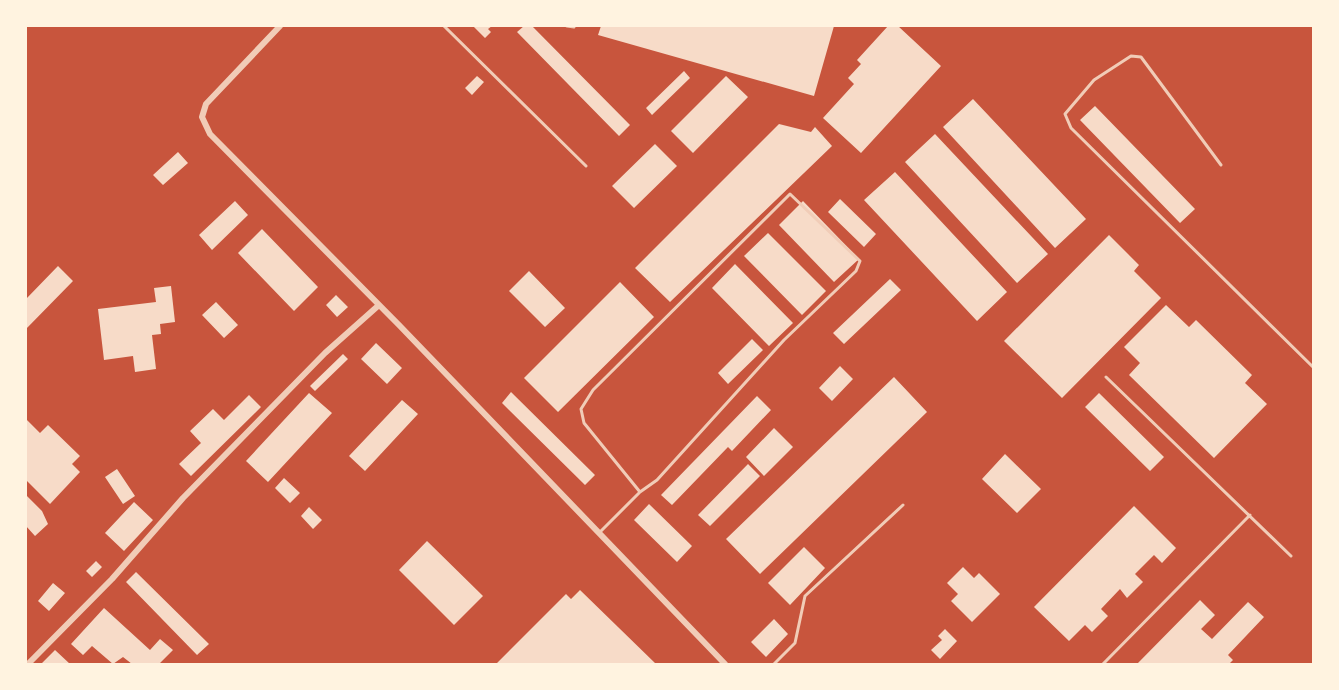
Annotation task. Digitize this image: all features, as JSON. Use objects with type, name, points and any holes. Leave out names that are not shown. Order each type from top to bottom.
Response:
[{"type":"street","points":[[280,26],[206,104],[202,117],[210,134],[379,305],[725,664]]},
{"type":"street","points":[[28,664],[112,579],[183,498],[325,353],[379,305]]},
{"type":"lane","points":[[444,26],[586,166]]},
{"type":"lane","points":[[567,26],[574,27]]},
{"type":"lane","points":[[1221,165],[1141,57],[1131,56],[1094,80],[1065,114],[1071,128],[1314,369]]},
{"type":"lane","points":[[599,533],[640,492],[657,480],[784,340],[856,271],[860,261],[790,194],[593,390],[581,409],[584,423],[640,492]]},
{"type":"lane","points":[[1106,377],[1291,556]]},
{"type":"lane","points":[[774,664],[795,643],[805,596],[903,505]]},
{"type":"lane","points":[[1103,664],[1250,515]]},
{"type":"building","points":[[473,26],[492,26],[488,29],[491,32],[485,38]]},
{"type":"building","points":[[524,26],[532,26],[630,125],[619,136],[517,32]]},
{"type":"building","points":[[601,26],[834,26],[814,96],[598,35]]},
{"type":"building","points":[[888,26],[898,26],[941,66],[861,153],[823,118],[854,84],[848,78],[861,64],[857,60]]},
{"type":"building","points":[[684,71],[690,78],[652,115],[646,108]]},
{"type":"building","points":[[477,76],[484,82],[472,95],[465,88]]},
{"type":"building","points":[[726,76],[748,97],[693,153],[671,131]]},
{"type":"building","points":[[973,99],[1086,219],[1055,248],[943,127]]},
{"type":"building","points":[[1095,106],[1195,209],[1180,223],[1080,120]]},
{"type":"building","points":[[779,124],[811,132],[815,127],[832,146],[670,302],[635,268]]},
{"type":"building","points":[[935,134],[1048,254],[1017,283],[905,162]]},
{"type":"building","points":[[655,144],[677,166],[634,208],[612,186]]},
{"type":"building","points":[[178,152],[188,163],[163,185],[153,175]]},
{"type":"building","points":[[895,172],[1007,292],[977,321],[864,200]]},
{"type":"building","points":[[840,199],[876,234],[864,247],[828,212]]},
{"type":"building","points":[[235,201],[248,215],[212,250],[199,235]]},
{"type":"building","points":[[803,201],[859,259],[834,282],[779,225]]},
{"type":"building","points":[[262,229],[318,287],[294,311],[238,253]]},
{"type":"building","points":[[768,233],[826,291],[802,315],[744,256]]},
{"type":"building","points":[[1109,235],[1139,265],[1134,271],[1161,298],[1062,398],[1004,341]]},
{"type":"building","points":[[735,264],[793,323],[769,346],[712,288]]},
{"type":"building","points":[[58,266],[73,281],[26,329],[26,299]]},
{"type":"building","points":[[529,271],[565,308],[545,327],[509,291]]},
{"type":"building","points":[[890,279],[901,290],[844,344],[833,333]]},
{"type":"building","points":[[620,282],[654,317],[558,412],[524,378]]},
{"type":"building","points":[[171,286],[175,322],[160,324],[161,334],[152,335],[156,369],[135,372],[133,356],[104,360],[98,309],[156,302],[154,288]]},
{"type":"building","points":[[336,295],[348,307],[337,317],[326,305]]},
{"type":"building","points":[[216,302],[238,325],[224,338],[202,315]]},
{"type":"building","points":[[1166,305],[1189,327],[1196,320],[1252,375],[1245,383],[1267,404],[1214,458],[1129,375],[1140,363],[1124,347]]},
{"type":"building","points":[[752,339],[763,350],[728,384],[718,373]]},
{"type":"building","points":[[376,343],[402,368],[387,384],[361,359]]},
{"type":"building","points":[[343,354],[348,359],[315,391],[310,386]]},
{"type":"building","points":[[840,366],[853,379],[832,401],[819,388]]},
{"type":"building","points":[[894,377],[927,412],[760,574],[726,539]]},
{"type":"building","points":[[511,392],[595,475],[585,485],[502,403]]},
{"type":"building","points":[[309,393],[332,413],[268,482],[246,461]]},
{"type":"building","points":[[1099,393],[1164,457],[1150,471],[1085,407]]},
{"type":"building","points":[[249,395],[261,407],[191,476],[179,464],[201,443],[190,431],[213,409],[224,420]]},
{"type":"building","points":[[757,396],[771,410],[732,451],[728,447],[672,505],[661,495]]},
{"type":"building","points":[[402,400],[418,414],[365,471],[349,456]]},
{"type":"building","points":[[26,419],[40,433],[48,425],[80,456],[72,464],[80,472],[50,504],[26,480]]},
{"type":"building","points":[[774,428],[793,447],[764,476],[746,457]]},
{"type":"building","points":[[1005,454],[1041,489],[1017,513],[982,479]]},
{"type":"building","points":[[748,464],[760,476],[710,526],[698,515]]},
{"type":"building","points":[[117,469],[135,496],[123,504],[105,477]]},
{"type":"building","points":[[284,478],[300,493],[290,503],[275,488]]},
{"type":"building","points":[[26,495],[42,511],[48,524],[35,536],[26,526]]},
{"type":"building","points":[[134,502],[153,520],[124,551],[105,533]]},
{"type":"building","points":[[649,504],[692,546],[677,562],[634,520]]},
{"type":"building","points":[[1134,506],[1176,548],[1162,563],[1154,555],[1135,574],[1143,582],[1127,598],[1120,589],[1101,609],[1108,616],[1092,632],[1085,625],[1069,641],[1034,607]]},
{"type":"building","points":[[309,507],[322,520],[313,529],[301,516]]},
{"type":"building","points":[[427,541],[483,596],[454,625],[399,570]]},
{"type":"building","points":[[804,547],[825,568],[790,605],[768,583]]},
{"type":"building","points":[[96,561],[102,567],[92,577],[86,571]]},
{"type":"building","points":[[963,567],[974,578],[979,573],[1000,594],[972,622],[951,601],[958,594],[947,583]]},
{"type":"building","points":[[136,572],[209,644],[197,655],[126,582]]},
{"type":"building","points":[[53,583],[65,593],[49,611],[38,601]]},
{"type":"building","points":[[580,590],[656,664],[496,664],[566,594],[571,599]]},
{"type":"building","points":[[1200,600],[1215,615],[1201,629],[1212,639],[1248,602],[1264,617],[1228,655],[1233,660],[1229,664],[1137,664]]},
{"type":"building","points":[[104,608],[150,650],[160,639],[173,650],[159,664],[132,664],[123,657],[113,664],[92,646],[83,655],[71,644]]},
{"type":"building","points":[[774,619],[788,634],[766,657],[751,642]]},
{"type":"building","points":[[945,629],[957,641],[940,659],[931,650],[942,640],[938,636]]},
{"type":"building","points":[[55,650],[70,664],[41,664]]}]
